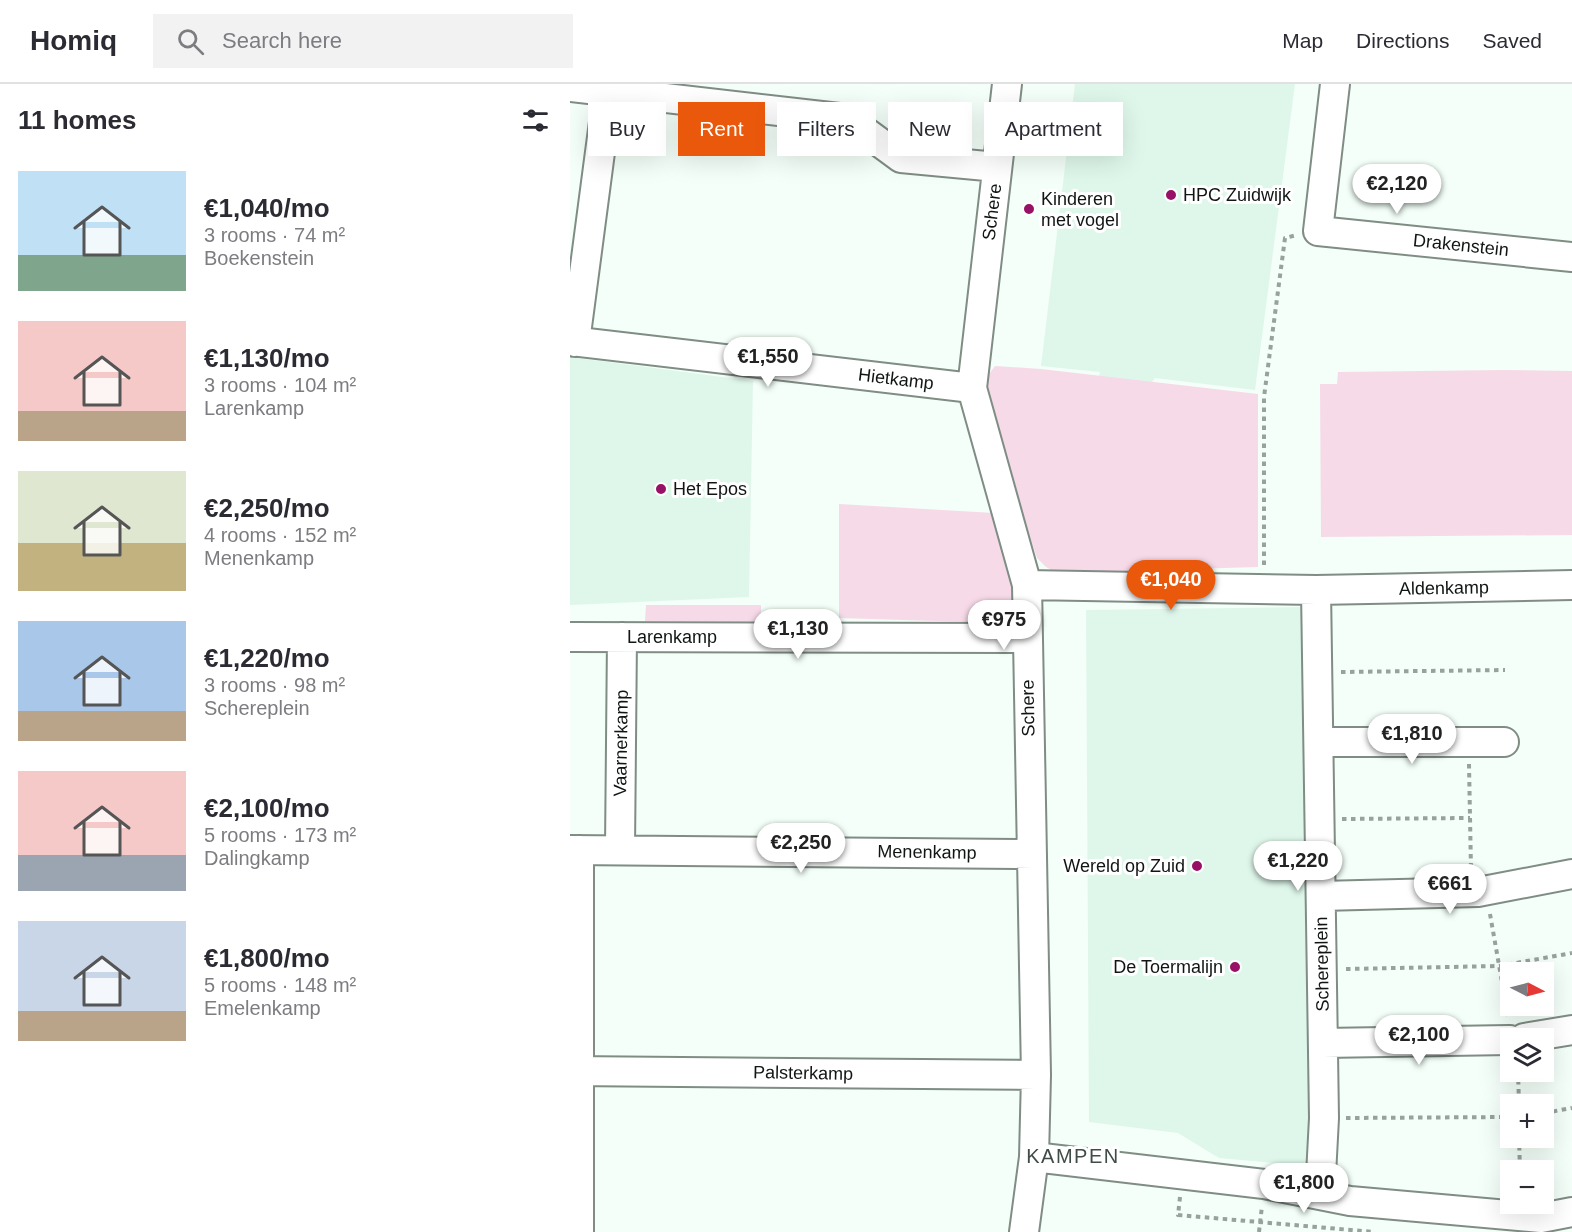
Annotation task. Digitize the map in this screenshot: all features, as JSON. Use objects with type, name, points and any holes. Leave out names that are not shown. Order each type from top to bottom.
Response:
[{"type":"street","name":"Schere","points":[[1007,84],[972,388],[1027,585],[1036,1075],[1034,1157],[1024,1232]]},
{"type":"street","points":[[1318,231],[1335,84]]},
{"type":"street","points":[[570,87],[608,87],[848,119],[901,158],[997,167]]},
{"type":"street","points":[[573,341],[608,87]]},
{"type":"street","name":"Drakenstein","points":[[1318,231],[1572,257]]},
{"type":"street","name":"Hietkamp","points":[[573,341],[972,388]]},
{"type":"street","name":"Aldenkamp","points":[[1027,585],[1316,590],[1572,585]]},
{"type":"street","name":"Schereplein","points":[[1316,590],[1324,1118],[1320,1194]]},
{"type":"street","name":"Larenkamp","points":[[570,637],[1027,638]]},
{"type":"street","name":"Vaarnerkamp","points":[[620,849],[622,637]]},
{"type":"street","points":[[1319,742],[1504,742]]},
{"type":"street","points":[[575,850],[574,1071],[579,1232]]},
{"type":"street","name":"Menenkamp","points":[[575,850],[1032,854]]},
{"type":"street","points":[[1321,896],[1478,891],[1572,874]]},
{"type":"street","points":[[1554,1031],[1572,1030]]},
{"type":"street","points":[[1323,1043],[1500,1033]]},
{"type":"street","name":"Palsterkamp","points":[[574,1071],[1036,1075]]},
{"type":"street","points":[[1034,1157],[1183,1174],[1350,1200],[1532,1224],[1541,1218],[1572,1212]]},
{"type":"path","points":[[1264,589],[1264,397],[1285,238],[1318,231]]},
{"type":"path","points":[[1317,672],[1505,670]]},
{"type":"path","points":[[1469,742],[1470,818],[1478,891],[1513,1028]]},
{"type":"path","points":[[1320,819],[1470,818]]},
{"type":"path","points":[[1322,970],[1499,966],[1572,953]]},
{"type":"path","points":[[1554,1111],[1572,1108]]},
{"type":"path","points":[[1324,1118],[1500,1117]]},
{"type":"path","points":[[1183,1174],[1178,1215],[1374,1232]]},
{"type":"shaded area","name":"HPC Zuidwijk","points":[[1075,84],[1295,84],[1255,390],[1155,378],[1121,424],[1088,411],[1100,372],[1041,366],[1066,156],[1123,156],[1123,102],[1073,102]]},
{"type":"shaded area","name":"Het Epos","points":[[570,357],[753,381],[749,597],[570,605]]},
{"type":"shaded area","points":[[995,366],[1041,369],[1258,394],[1258,567],[1057,573],[1046,567],[1037,558],[985,405],[986,378]]},
{"type":"shaded area","points":[[1572,371],[1572,535],[1321,537],[1320,384],[1337,384],[1338,372]]},
{"type":"shaded area","points":[[839,504],[994,513],[1015,583],[1016,595],[1013,611],[1000,623],[839,618]]},
{"type":"shaded area","points":[[646,605],[761,605],[761,622],[645,621]]},
{"type":"shaded area","name":"Wereld op Zuid","points":[[1305,607],[1310,1166],[1219,1158],[1178,1133],[1089,1122],[1086,610]]},
{"type":"place","name":"HPC Zuidwijk","points":[[1171,195]]},
{"type":"place","name":"Kinderen met vogel","points":[[1029,209]]},
{"type":"place","name":"Het Epos","points":[[661,489]]},
{"type":"place","name":"Wereld op Zuid","points":[[1197,866]]},
{"type":"place","name":"De Toermalijn","points":[[1235,967]]},
{"type":"district","name":"KAMPEN","points":[[1073,1156]]}]
